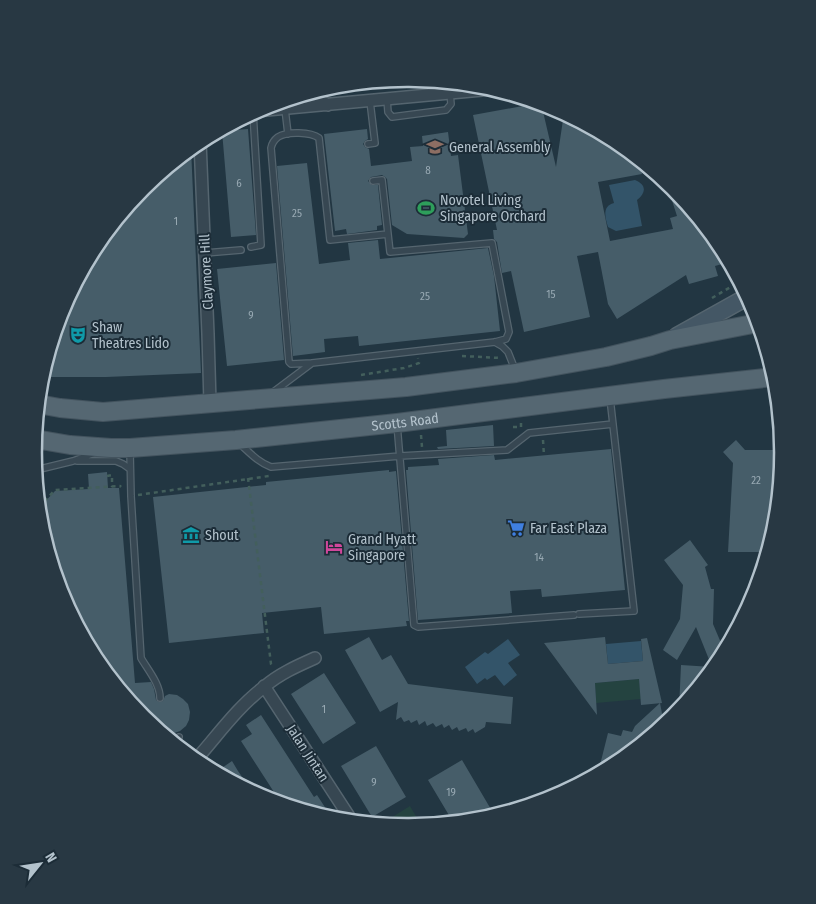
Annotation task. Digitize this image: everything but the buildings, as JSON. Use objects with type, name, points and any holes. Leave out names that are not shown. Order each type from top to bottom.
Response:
[{"type":"main road","points":[[670,340],[740,300]]},
{"type":"main road","points":[[46,405],[103,412],[406,386],[513,365],[606,357],[670,340],[750,324]]},
{"type":"main road","name":"Scotts Road","points":[[42,442],[72,453],[111,448],[236,440],[397,423],[765,378]]},
{"type":"main road","points":[[42,453],[72,453]]},
{"type":"street","points":[[289,107],[328,105],[465,92]]},
{"type":"street","points":[[317,98],[328,105]]},
{"type":"street","name":"Claymore Hill","points":[[200,151],[210,403]]},
{"type":"street","points":[[201,753],[242,707],[264,686],[288,670],[315,658]]},
{"type":"street","name":"Jalan Jintan","points":[[264,686],[346,812]]},
{"type":"lane","points":[[387,99],[388,112],[392,117],[446,110],[451,104],[450,93]]},
{"type":"lane","points":[[370,101],[372,144]]},
{"type":"lane","points":[[279,110],[288,134]]},
{"type":"lane","points":[[251,247],[261,245],[258,118]]},
{"type":"lane","points":[[372,181],[382,180],[388,234],[390,252],[492,243],[509,332],[506,340],[291,364],[289,362],[272,148],[276,138],[288,134],[303,133],[319,138],[323,148],[327,184],[330,240],[388,234]]},
{"type":"lane","points":[[205,253],[241,250]]},
{"type":"lane","points":[[495,342],[508,352],[513,365]]},
{"type":"lane","points":[[264,398],[312,363]]},
{"type":"lane","points":[[397,423],[414,625],[418,627],[634,611],[610,396]]},
{"type":"lane","points":[[236,440],[255,459],[271,467],[400,456],[507,450],[530,432],[613,424]]},
{"type":"lane","points":[[130,448],[141,658],[153,677],[160,692],[160,698]]},
{"type":"lane","points":[[43,467],[72,453],[116,461],[130,469]]},
{"type":"path","points":[[705,303],[734,285]]},
{"type":"path","points":[[458,356],[513,365]]},
{"type":"path","points":[[404,368],[419,363]]},
{"type":"path","points":[[421,434],[422,455]]},
{"type":"path","points":[[107,476],[112,476],[112,487]]},
{"type":"path","points":[[248,478],[271,664],[279,676]]},
{"type":"green space","points":[[639,679],[641,699],[596,703],[595,683]]},
{"type":"green space","points":[[410,806],[417,818],[408,818],[392,817]]},
{"type":"water","points":[[635,180],[642,184],[644,189],[642,195],[637,200],[642,226],[616,231],[608,227],[605,216],[606,209],[610,204],[614,203],[609,185]]},
{"type":"water","points":[[508,639],[520,655],[508,663],[517,675],[504,686],[495,675],[487,680],[485,678],[477,684],[465,667],[485,652],[488,654]]},
{"type":"water","points":[[641,641],[643,661],[608,664],[606,644]]},
{"type":"place","name":"General Assembly","points":[[435,147]]},
{"type":"place","name":"Novotel Living Singapore Orchard","points":[[426,208]]},
{"type":"place","name":"Shaw Theatres Lido","points":[[78,335]]},
{"type":"place","name":"Far East Plaza","points":[[516,528]]},
{"type":"place","name":"Shout","points":[[191,535]]},
{"type":"place","name":"Grand Hyatt Singapore","points":[[334,547]]}]
